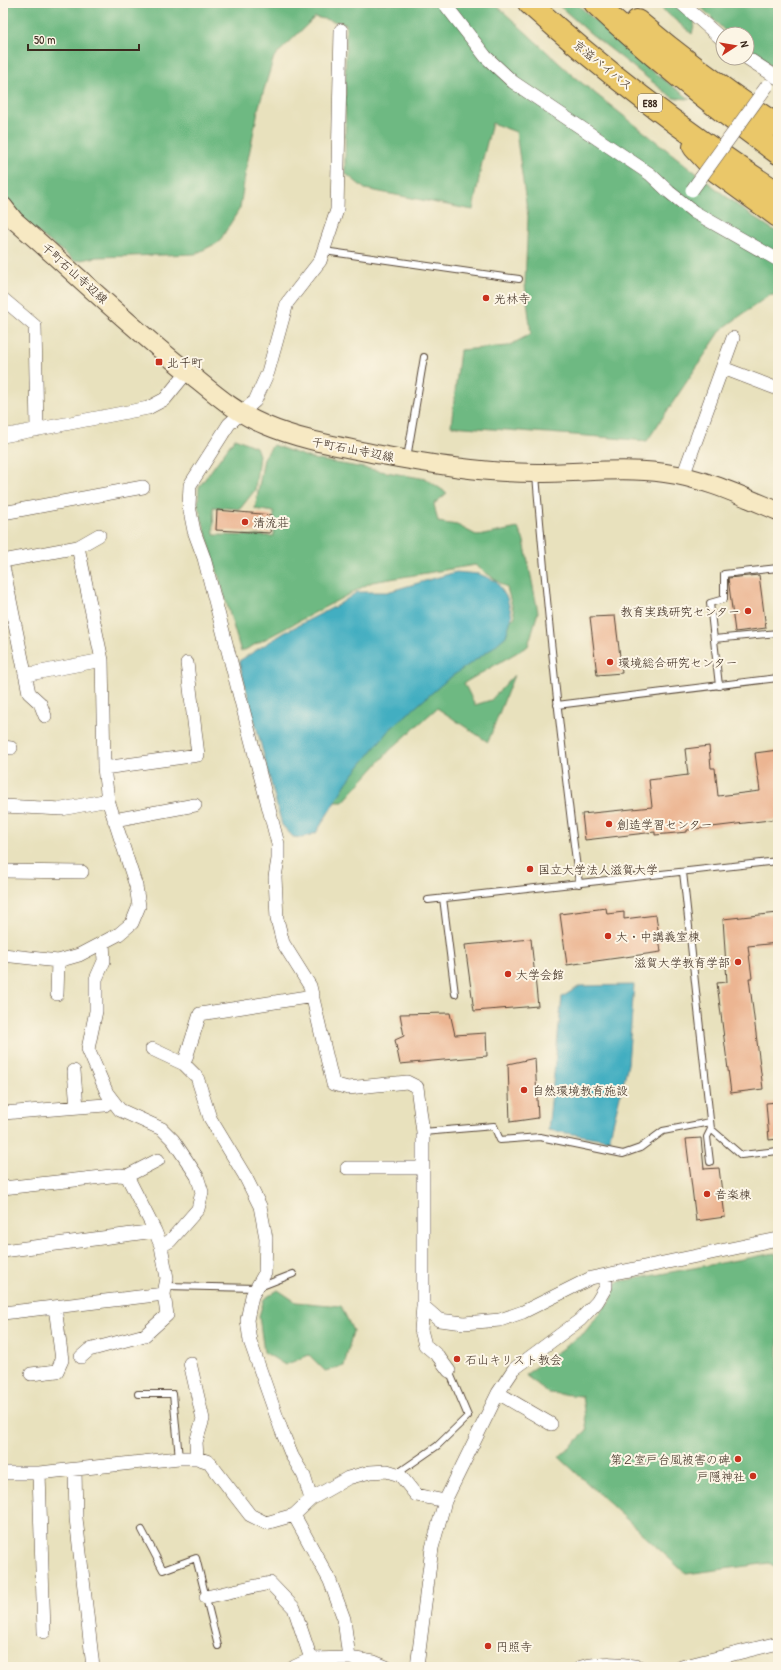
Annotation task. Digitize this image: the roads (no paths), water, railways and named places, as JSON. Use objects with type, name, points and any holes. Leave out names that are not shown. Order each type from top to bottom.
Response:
[{"type":"highway","name":"京滋バイパス","points":[[529,3],[668,117],[778,194]]},
{"type":"highway","points":[[595,3],[652,54],[713,104],[778,153]]},
{"type":"highway","points":[[614,3],[736,99],[778,126]]},
{"type":"highway","points":[[668,117],[716,171],[778,216]]},
{"type":"main road","name":"千町石山寺辺線","points":[[3,206],[14,220],[162,351],[188,372],[241,413],[263,424],[296,437],[457,468],[495,472],[536,473],[640,471],[664,473],[706,482],[778,511]]},
{"type":"street","points":[[444,3],[486,57],[512,82],[650,174],[669,192],[694,212],[778,260]]},
{"type":"street","points":[[681,3],[715,33]]},
{"type":"street","points":[[341,30],[337,210],[324,251],[320,261],[287,303],[268,372],[255,401],[229,424],[190,485],[189,506],[194,532],[204,558],[278,844],[278,859],[275,877],[277,919],[283,943],[310,986],[333,1084],[348,1088],[407,1082],[417,1087],[423,1132],[423,1306],[421,1330],[425,1345],[438,1356],[449,1370]]},
{"type":"street","points":[[683,203],[773,80],[755,65]]},
{"type":"street","points":[[3,299],[35,326],[37,430]]},
{"type":"street","points":[[683,476],[733,338]]},
{"type":"street","points":[[723,368],[778,389]]},
{"type":"street","points":[[3,436],[148,408],[165,399],[188,372]]},
{"type":"street","points":[[3,513],[143,487]]},
{"type":"street","points":[[3,561],[78,547],[99,535]]},
{"type":"street","points":[[3,955],[58,961],[79,955],[119,934],[132,923],[139,906],[136,886],[108,800],[104,768],[102,660],[78,547]]},
{"type":"street","points":[[3,566],[29,693],[40,703],[45,716]]},
{"type":"street","points":[[25,675],[102,660]]},
{"type":"street","points":[[104,768],[198,755],[187,664]]},
{"type":"street","points":[[3,806],[62,809],[108,800]]},
{"type":"street","points":[[114,820],[195,805]]},
{"type":"street","points":[[3,871],[82,872]]},
{"type":"street","points":[[103,942],[104,961],[96,979],[96,1011],[88,1049],[107,1093],[120,1110],[162,1129],[174,1140],[197,1176],[202,1192],[198,1209],[170,1241],[161,1246]]},
{"type":"street","points":[[57,994],[58,961]]},
{"type":"street","points":[[184,1064],[200,1014],[312,996]]},
{"type":"street","points":[[152,1049],[184,1064],[197,1077],[210,1118],[245,1176],[260,1206],[266,1238],[265,1273],[252,1296],[247,1320],[250,1341],[281,1429],[292,1456],[304,1476],[311,1499]]},
{"type":"street","points":[[74,1071],[77,1107]]},
{"type":"street","points":[[3,1113],[105,1105]]},
{"type":"street","points":[[3,1188],[120,1175],[127,1176],[158,1160]]},
{"type":"street","points":[[347,1168],[422,1168]]},
{"type":"street","points":[[82,1356],[89,1350],[145,1335],[167,1315],[165,1290],[167,1278],[161,1246],[127,1176]]},
{"type":"street","points":[[3,1251],[155,1231]]},
{"type":"street","points":[[423,1306],[439,1320],[464,1323],[500,1320],[523,1312],[591,1278],[778,1239]]},
{"type":"street","points":[[417,1667],[432,1548],[445,1501],[498,1393],[514,1369],[580,1320],[597,1302],[606,1287],[606,1280],[602,1276]]},
{"type":"street","points":[[3,1313],[55,1307],[165,1290]]},
{"type":"street","points":[[31,1374],[57,1370],[62,1360],[55,1307]]},
{"type":"street","points":[[190,1363],[203,1419],[196,1442],[197,1458]]},
{"type":"street","points":[[498,1393],[551,1424]]},
{"type":"street","points":[[3,1472],[38,1473],[179,1458],[197,1458],[209,1462],[250,1515],[266,1523],[294,1515],[311,1499],[348,1478],[370,1472],[387,1471],[396,1474],[400,1476],[416,1495],[445,1501]]},
{"type":"street","points":[[75,1470],[76,1518],[93,1667]]},
{"type":"street","points":[[38,1473],[44,1632]]},
{"type":"street","points":[[294,1515],[330,1581],[344,1619],[349,1658]]},
{"type":"street","points":[[206,1598],[270,1583],[294,1608],[311,1659]]},
{"type":"street","points":[[681,1667],[778,1643]]},
{"type":"street","points":[[294,1667],[311,1659],[349,1658],[374,1662],[386,1667]]},
{"type":"street","points":[[582,1667],[600,1663],[621,1663],[640,1667]]},
{"type":"lane","points":[[324,251],[519,279]]},
{"type":"lane","points":[[406,459],[424,357]]},
{"type":"lane","points":[[536,473],[557,705],[579,884]]},
{"type":"lane","points":[[720,686],[710,603],[724,599],[724,574],[778,568]]},
{"type":"lane","points":[[714,640],[778,633]]},
{"type":"lane","points":[[557,705],[778,678]]},
{"type":"lane","points":[[428,900],[778,861]]},
{"type":"lane","points":[[682,872],[710,1126],[707,1137],[710,1162]]},
{"type":"lane","points":[[443,898],[455,994]]},
{"type":"lane","points":[[423,1132],[494,1126],[500,1140],[540,1137],[623,1154],[640,1148],[663,1131],[710,1126],[741,1155],[778,1151]]},
{"type":"lane","points":[[165,1290],[257,1288],[293,1274]]},
{"type":"lane","points":[[396,1474],[438,1446],[468,1416],[449,1370]]},
{"type":"lane","points":[[138,1394],[173,1394],[179,1458]]},
{"type":"lane","points":[[142,1530],[163,1570],[196,1558],[218,1646]]},
{"type":"water","points":[[456,572],[479,574],[496,581],[507,598],[512,616],[506,636],[490,650],[448,679],[388,731],[347,782],[316,833],[302,838],[293,837],[282,825],[239,661],[287,631],[338,605],[357,592],[387,592]]},
{"type":"water","points":[[634,985],[628,1064],[609,1140],[548,1130],[562,997],[580,986]]},
{"type":"place","name":"光林寺","points":[[486,298]]},
{"type":"place","name":"北千町","points":[[159,362]]},
{"type":"place","name":"清流荘","points":[[245,522]]},
{"type":"place","name":"教育実践研究センター","points":[[748,611]]},
{"type":"place","name":"環境総合研究センター","points":[[610,662]]},
{"type":"place","name":"創造学習センター","points":[[609,824]]},
{"type":"place","name":"国立大学法人滋賀大学","points":[[530,869]]},
{"type":"place","name":"大・中講義室棟","points":[[608,936]]},
{"type":"place","name":"滋賀大学教育学部","points":[[738,962]]},
{"type":"place","name":"大学会館","points":[[508,974]]},
{"type":"place","name":"自然環境教育施設","points":[[524,1090]]},
{"type":"place","name":"音楽棟","points":[[707,1194]]},
{"type":"place","name":"石山キリスト教会","points":[[457,1359]]},
{"type":"place","name":"第２室戸台風被害の碑","points":[[738,1459]]},
{"type":"place","name":"戸隠神社","points":[[753,1476]]},
{"type":"place","name":"円照寺","points":[[488,1646]]}]
